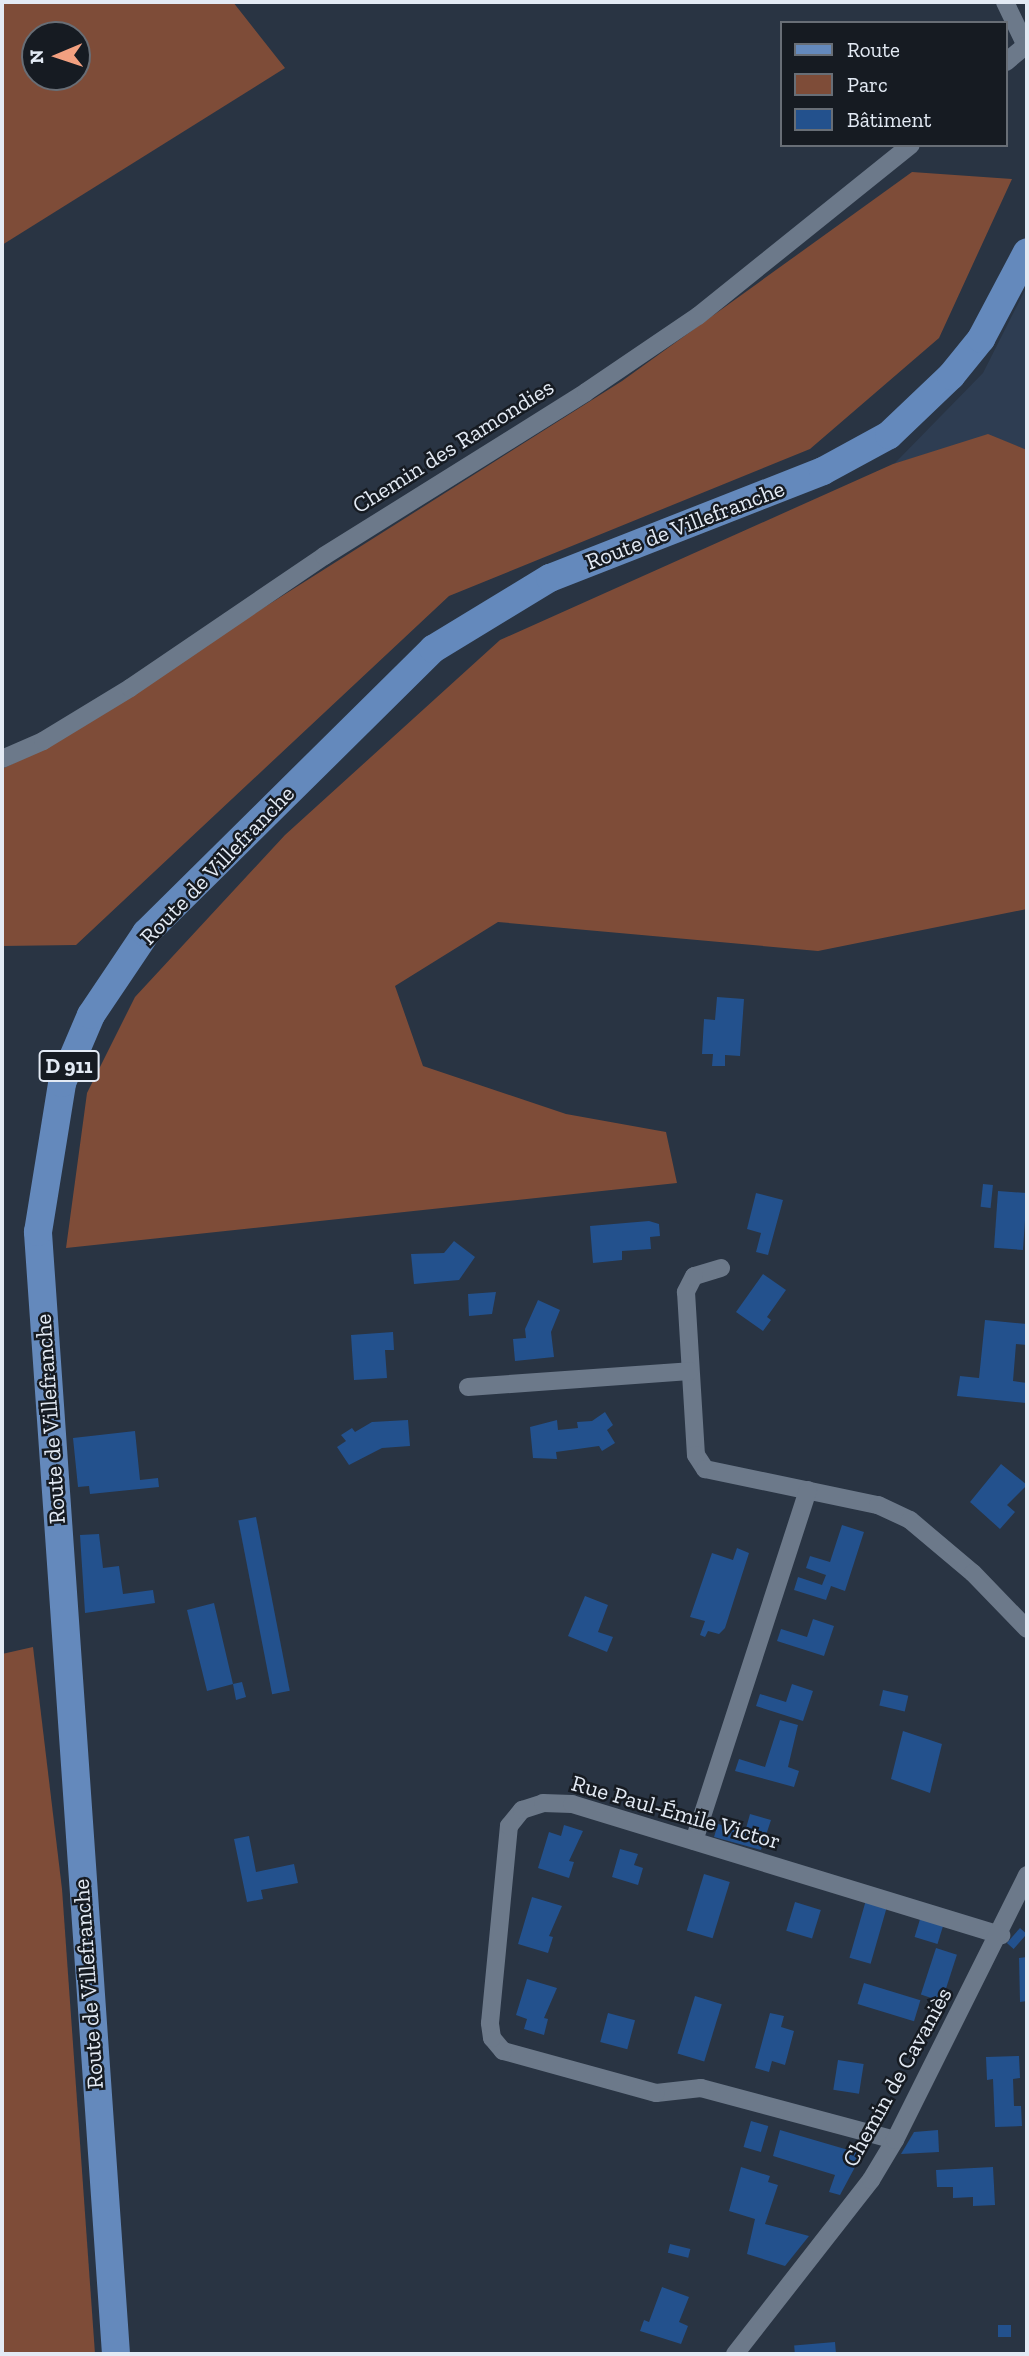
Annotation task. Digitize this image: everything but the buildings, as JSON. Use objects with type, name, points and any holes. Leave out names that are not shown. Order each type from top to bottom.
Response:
[{"type":"main road","name":"Route de Villefranche","points":[[116,2354],[38,1232],[62,1083],[91,1015],[146,933],[433,649],[551,578],[823,471],[889,435],[951,376],[981,339],[1027,252]]},
{"type":"street","points":[[1005,2],[1026,47],[1008,60]]},
{"type":"street","name":"Chemin des Ramondies","points":[[2,759],[43,741],[130,688],[324,556],[586,392],[698,316],[909,147]]},
{"type":"street","points":[[721,1268],[694,1276],[686,1292],[696,1455],[705,1469],[878,1505],[910,1520],[973,1573],[1027,1629]]},
{"type":"street","points":[[468,1387],[689,1371]]},
{"type":"street","points":[[694,1841],[808,1490]]},
{"type":"street","name":"Rue Paul-Émile Victor","points":[[895,2140],[701,2088],[656,2093],[503,2051],[492,2038],[490,2023],[509,1826],[522,1810],[543,1803],[572,1804],[1001,1935]]},
{"type":"street","name":"Chemin de Cavaniès","points":[[735,2354],[871,2180],[895,2140],[1001,1935],[1027,1875]]},
{"type":"shaded area","points":[[1027,286],[1027,450],[988,435],[894,464],[983,373]]},
{"type":"green space","points":[[2,2],[233,2],[285,68],[2,245]]},
{"type":"green space","points":[[912,172],[1012,179],[939,338],[810,449],[449,596],[76,945],[2,946],[2,769],[34,753],[622,381]]},
{"type":"green space","points":[[988,434],[1027,450],[1027,909],[818,951],[498,922],[395,986],[423,1066],[566,1114],[666,1132],[677,1183],[66,1248],[87,1093],[135,997],[285,835],[500,640],[893,464]]},
{"type":"green space","points":[[33,1647],[62,1889],[95,2354],[2,2354],[2,1654]]}]
